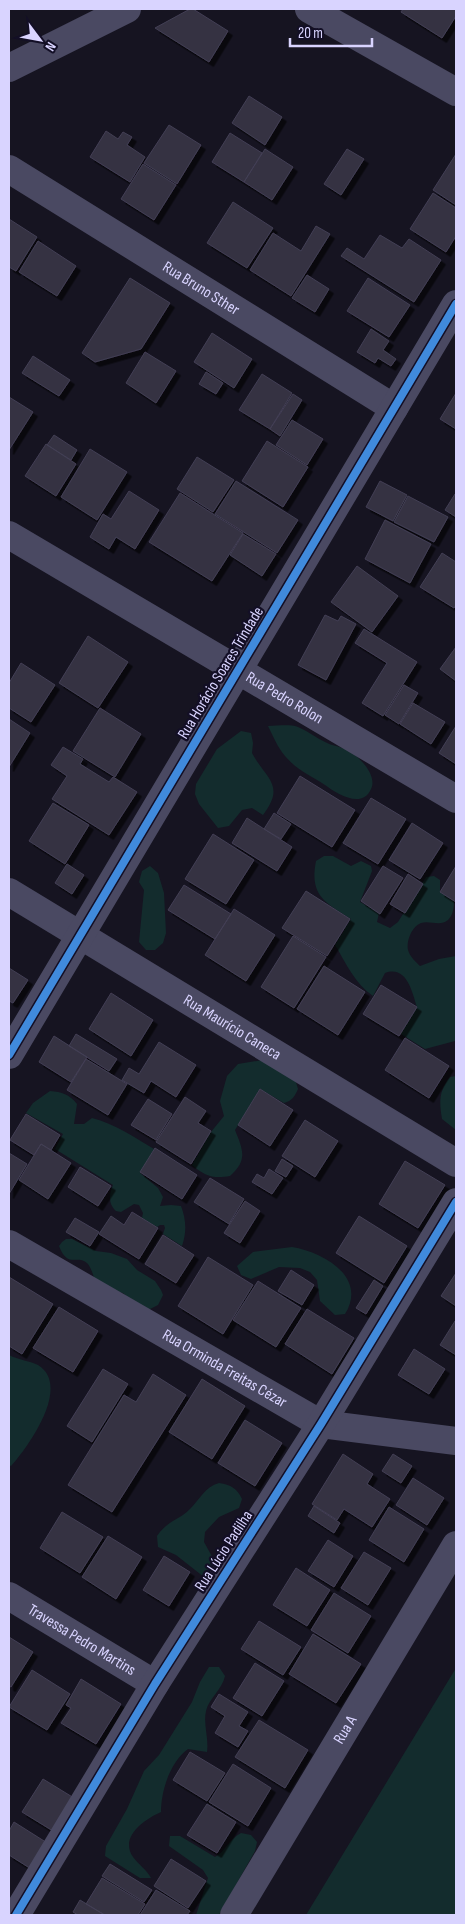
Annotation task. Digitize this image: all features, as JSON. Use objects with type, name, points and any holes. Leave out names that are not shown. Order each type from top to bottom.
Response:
[{"type":"street","points":[[9,68],[127,9]]},
{"type":"street","points":[[308,9],[456,92]]},
{"type":"street","name":"Rua Bruno Sther","points":[[9,169],[394,408]]},
{"type":"street","name":"Rua Horácio Soares Trindade","points":[[9,1055],[456,304]]},
{"type":"street","name":"Rua Pedro Rolon","points":[[9,535],[456,799]]},
{"type":"street","name":"Rua Maurício Caneca","points":[[9,892],[456,1162]]},
{"type":"street","name":"Rua Lúcio Padilha","points":[[16,1915],[155,1684],[321,1424],[456,1202]]},
{"type":"street","name":"Rua Orminda Freitas Cézar","points":[[9,1244],[321,1424],[456,1441]]},
{"type":"street","name":"Rua A","points":[[234,1915],[456,1545]]},
{"type":"street","name":"Travessa Pedro Martins","points":[[9,1596],[155,1684]]},
{"type":"green space","points":[[268,726],[295,726],[318,739],[351,753],[366,766],[372,778],[371,789],[367,795],[355,799],[336,792],[290,761],[280,749]]},
{"type":"green space","points":[[241,731],[251,733],[252,753],[271,782],[273,796],[270,805],[263,815],[252,808],[242,810],[229,826],[218,828],[199,804],[195,794],[196,784],[217,749]]},
{"type":"green space","points":[[324,856],[333,856],[351,866],[361,861],[371,866],[372,871],[360,902],[379,913],[377,922],[390,928],[398,922],[426,877],[434,876],[440,880],[440,892],[454,901],[451,916],[442,923],[424,922],[415,927],[410,934],[408,950],[420,966],[439,959],[456,956],[455,1041],[425,1049],[401,1034],[417,1007],[407,981],[399,973],[385,973],[373,996],[356,979],[335,945],[351,919],[327,903],[317,891],[314,873],[316,861]]},
{"type":"green space","points":[[150,866],[158,873],[164,893],[166,933],[163,943],[155,950],[146,950],[139,942],[144,890],[139,882],[142,871]]},
{"type":"green space","points":[[263,1060],[295,1079],[297,1092],[291,1100],[284,1103],[260,1089],[235,1130],[242,1149],[240,1165],[230,1176],[214,1177],[201,1172],[192,1165],[211,1132],[224,1116],[220,1101],[227,1076],[238,1064]]},
{"type":"green space","points":[[456,1076],[456,1130],[442,1119],[440,1101],[446,1082],[450,1077]]},
{"type":"green space","points":[[50,1091],[65,1094],[77,1104],[74,1124],[84,1124],[92,1118],[124,1131],[154,1149],[140,1173],[158,1188],[163,1197],[160,1206],[181,1206],[185,1226],[182,1246],[163,1234],[164,1225],[157,1227],[142,1218],[143,1213],[139,1205],[134,1204],[121,1212],[116,1211],[110,1199],[113,1185],[55,1149],[63,1134],[26,1113],[33,1103]]},
{"type":"green space","points":[[66,1239],[72,1239],[96,1251],[111,1253],[127,1259],[137,1270],[155,1281],[163,1295],[158,1305],[148,1310],[130,1300],[123,1293],[97,1286],[87,1263],[69,1259],[62,1253],[59,1246]]},
{"type":"green space","points":[[292,1247],[317,1254],[339,1268],[347,1278],[351,1289],[351,1301],[345,1314],[335,1315],[320,1301],[317,1280],[310,1272],[300,1268],[279,1267],[251,1279],[241,1275],[237,1266],[253,1252]]},
{"type":"green space","points":[[9,1355],[38,1365],[47,1375],[51,1387],[44,1416],[27,1445],[11,1466],[9,1465]]},
{"type":"green space","points":[[219,1483],[233,1488],[242,1499],[239,1508],[219,1517],[205,1532],[204,1542],[214,1560],[209,1581],[176,1555],[158,1547],[157,1536],[165,1527],[190,1509],[206,1490]]},
{"type":"green space","points":[[209,1667],[219,1667],[225,1676],[206,1711],[207,1752],[188,1749],[176,1761],[165,1786],[161,1812],[141,1824],[131,1836],[129,1843],[133,1857],[151,1878],[140,1878],[105,1856],[106,1846],[127,1809],[144,1771],[159,1755],[192,1702],[200,1682]]},
{"type":"green space","points":[[456,1668],[456,1915],[306,1915]]},
{"type":"green space","points":[[241,1833],[251,1835],[257,1842],[255,1851],[219,1915],[196,1915],[208,1878],[203,1870],[169,1846],[170,1836],[180,1836],[215,1857]]},
{"type":"building","points":[[193,9],[228,31],[209,62],[155,28]]},
{"type":"building","points":[[403,9],[456,9],[456,16],[442,38],[401,12]]},
{"type":"building","points":[[249,96],[282,117],[265,145],[232,123]]},
{"type":"building","points":[[169,125],[201,145],[177,184],[144,163]]},
{"type":"building","points":[[106,131],[118,139],[123,132],[132,137],[127,145],[145,157],[130,182],[90,157]]},
{"type":"building","points":[[230,133],[262,153],[244,182],[212,162]]},
{"type":"building","points":[[265,149],[293,167],[272,200],[244,182]]},
{"type":"building","points":[[347,149],[364,159],[341,195],[324,184]]},
{"type":"building","points":[[456,154],[456,205],[433,190]]},
{"type":"building","points":[[143,164],[176,185],[154,220],[121,199]]},
{"type":"building","points":[[433,193],[456,208],[456,236],[446,252],[410,229]]},
{"type":"building","points":[[233,202],[273,228],[247,268],[207,243]]},
{"type":"building","points":[[9,219],[37,237],[16,271],[9,267]]},
{"type":"building","points":[[316,226],[330,234],[291,296],[250,270],[273,233],[301,251]]},
{"type":"building","points":[[380,235],[402,248],[409,239],[441,260],[414,302],[341,256],[347,248],[364,259]]},
{"type":"building","points":[[38,241],[76,266],[57,296],[19,272]]},
{"type":"building","points":[[307,275],[329,289],[315,312],[292,298]]},
{"type":"building","points":[[130,278],[170,303],[141,349],[95,362],[82,353]]},
{"type":"building","points":[[368,278],[410,305],[389,337],[347,311]]},
{"type":"building","points":[[371,329],[389,341],[383,350],[396,359],[391,366],[378,358],[375,363],[357,352]]},
{"type":"building","points":[[212,333],[252,359],[234,388],[194,362]]},
{"type":"building","points":[[145,352],[176,371],[156,403],[126,383]]},
{"type":"building","points":[[33,356],[70,380],[59,396],[22,373]]},
{"type":"building","points":[[206,372],[223,383],[216,394],[199,384]]},
{"type":"building","points":[[262,374],[292,393],[270,429],[239,410]]},
{"type":"building","points":[[456,393],[456,429],[440,419]]},
{"type":"building","points":[[293,394],[302,400],[280,436],[270,429]]},
{"type":"building","points":[[9,397],[33,412],[9,450]]},
{"type":"building","points":[[292,420],[323,439],[307,465],[276,445]]},
{"type":"building","points":[[54,435],[77,450],[71,460],[47,445]]},
{"type":"building","points":[[267,441],[308,467],[283,507],[242,481]]},
{"type":"building","points":[[46,444],[76,464],[56,496],[25,476]]},
{"type":"building","points":[[90,449],[127,472],[97,520],[61,497]]},
{"type":"building","points":[[197,457],[234,480],[213,512],[177,489]]},
{"type":"building","points":[[236,481],[298,520],[277,553],[215,514]]},
{"type":"building","points":[[380,481],[407,495],[393,521],[366,507]]},
{"type":"building","points":[[129,491],[159,510],[135,549],[116,537],[109,549],[90,537],[103,514],[111,519]]},
{"type":"building","points":[[180,493],[243,533],[212,581],[149,542]]},
{"type":"building","points":[[456,495],[456,517],[445,510]]},
{"type":"building","points":[[408,496],[448,517],[434,542],[394,522]]},
{"type":"building","points":[[385,520],[431,544],[410,583],[365,559]]},
{"type":"building","points":[[243,534],[276,554],[262,576],[230,555]]},
{"type":"building","points":[[442,553],[456,562],[456,605],[454,608],[420,587]]},
{"type":"building","points":[[357,566],[398,596],[372,632],[331,602]]},
{"type":"building","points":[[325,615],[338,621],[341,616],[356,624],[326,680],[298,665]]},
{"type":"building","points":[[364,629],[417,662],[383,716],[362,703],[387,663],[355,643]]},
{"type":"building","points":[[88,636],[128,662],[98,708],[59,683]]},
{"type":"building","points":[[456,647],[456,681],[440,669]]},
{"type":"building","points":[[21,663],[55,685],[31,722],[9,708],[9,683]]},
{"type":"building","points":[[404,685],[418,693],[399,724],[385,715]]},
{"type":"building","points":[[413,703],[445,722],[431,744],[400,724]]},
{"type":"building","points":[[100,708],[141,734],[115,777],[73,751]]},
{"type":"building","points":[[9,719],[30,733],[9,767]]},
{"type":"building","points":[[456,726],[456,764],[439,753]]},
{"type":"building","points":[[63,747],[83,759],[80,764],[109,782],[113,777],[137,792],[109,835],[52,799],[67,776],[51,765]]},
{"type":"building","points":[[300,776],[355,810],[332,847],[277,813]]},
{"type":"building","points":[[371,798],[406,819],[378,864],[343,843]]},
{"type":"building","points":[[53,803],[89,825],[65,864],[29,841]]},
{"type":"building","points":[[274,813],[291,824],[281,839],[264,829]]},
{"type":"building","points":[[247,818],[292,847],[277,871],[232,843]]},
{"type":"building","points":[[412,823],[443,843],[420,879],[389,860]]},
{"type":"building","points":[[213,834],[254,860],[226,904],[185,879]]},
{"type":"building","points":[[67,864],[84,875],[72,894],[55,883]]},
{"type":"building","points":[[383,866],[403,878],[380,914],[361,901]]},
{"type":"building","points":[[456,866],[456,902],[440,892]]},
{"type":"building","points":[[408,874],[423,884],[405,913],[390,904]]},
{"type":"building","points":[[184,885],[231,914],[215,939],[168,910]]},
{"type":"building","points":[[306,891],[350,919],[327,956],[282,928]]},
{"type":"building","points":[[234,909],[275,935],[246,981],[205,955]]},
{"type":"building","points":[[293,936],[326,957],[294,1008],[261,987]]},
{"type":"building","points":[[324,966],[365,992],[338,1035],[297,1009]]},
{"type":"building","points":[[9,968],[28,980],[13,1003],[9,1001]]},
{"type":"building","points":[[381,985],[417,1007],[399,1036],[363,1014]]},
{"type":"building","points":[[111,993],[153,1020],[131,1056],[89,1029]]},
{"type":"building","points":[[76,1034],[117,1059],[109,1071],[69,1046]]},
{"type":"building","points":[[54,1036],[87,1057],[71,1082],[39,1062]]},
{"type":"building","points":[[405,1038],[449,1066],[429,1098],[385,1070]]},
{"type":"building","points":[[159,1042],[196,1065],[176,1097],[151,1081],[144,1093],[122,1080],[129,1068],[139,1074]]},
{"type":"building","points":[[86,1059],[127,1084],[108,1115],[67,1090]]},
{"type":"building","points":[[260,1089],[293,1110],[270,1146],[238,1125]]},
{"type":"building","points":[[185,1097],[206,1111],[198,1123],[211,1131],[191,1164],[156,1142]]},
{"type":"building","points":[[148,1099],[172,1114],[156,1140],[131,1125]]},
{"type":"building","points":[[26,1114],[60,1135],[51,1150],[41,1144],[34,1155],[10,1140]]},
{"type":"building","points":[[305,1120],[338,1141],[315,1177],[282,1156]]},
{"type":"building","points":[[41,1144],[71,1163],[48,1199],[19,1180]]},
{"type":"building","points":[[155,1148],[197,1175],[182,1199],[140,1172]]},
{"type":"building","points":[[9,1153],[27,1164],[9,1194]]},
{"type":"building","points":[[282,1159],[293,1166],[286,1177],[275,1171]]},
{"type":"building","points":[[405,1161],[445,1185],[418,1228],[379,1204]]},
{"type":"building","points":[[80,1167],[111,1186],[98,1206],[68,1187]]},
{"type":"building","points":[[269,1169],[283,1178],[272,1194],[252,1182],[257,1174],[264,1178]]},
{"type":"building","points":[[210,1178],[244,1199],[229,1224],[194,1202]]},
{"type":"building","points":[[245,1201],[260,1211],[240,1243],[224,1233]]},
{"type":"building","points":[[132,1212],[158,1228],[139,1259],[99,1234],[111,1216],[124,1225]]},
{"type":"building","points":[[359,1216],[407,1246],[384,1283],[336,1253]]},
{"type":"building","points":[[75,1218],[99,1232],[90,1246],[66,1232]]},
{"type":"building","points":[[163,1235],[194,1255],[176,1283],[145,1264]]},
{"type":"building","points":[[208,1257],[253,1285],[223,1334],[178,1306]]},
{"type":"building","points":[[291,1270],[314,1285],[302,1305],[278,1291]]},
{"type":"building","points":[[456,1273],[456,1306],[441,1296]]},
{"type":"building","points":[[9,1277],[53,1304],[22,1354],[9,1346]]},
{"type":"building","points":[[374,1280],[383,1286],[366,1314],[356,1308]]},
{"type":"building","points":[[258,1281],[301,1308],[276,1347],[233,1320]]},
{"type":"building","points":[[59,1307],[98,1331],[73,1372],[33,1348]]},
{"type":"building","points":[[307,1309],[354,1338],[332,1374],[285,1344]]},
{"type":"building","points":[[456,1322],[456,1355],[440,1345]]},
{"type":"building","points":[[414,1349],[445,1369],[429,1394],[398,1375]]},
{"type":"building","points":[[103,1369],[128,1384],[92,1442],[67,1426]]},
{"type":"building","points":[[153,1374],[186,1395],[112,1512],[68,1485],[124,1395],[136,1402]]},
{"type":"building","points":[[202,1379],[245,1406],[212,1459],[169,1432]]},
{"type":"building","points":[[245,1420],[282,1443],[255,1486],[218,1463]]},
{"type":"building","points":[[343,1454],[373,1474],[367,1484],[390,1499],[372,1527],[344,1509],[337,1520],[312,1504]]},
{"type":"building","points":[[393,1454],[412,1466],[401,1483],[382,1471]]},
{"type":"building","points":[[413,1478],[444,1498],[427,1525],[396,1505]]},
{"type":"building","points":[[314,1506],[340,1523],[334,1533],[308,1516]]},
{"type":"building","points":[[389,1507],[424,1529],[404,1562],[369,1540]]},
{"type":"building","points":[[62,1512],[103,1537],[80,1573],[40,1548]]},
{"type":"building","points":[[108,1536],[142,1557],[116,1599],[82,1577]]},
{"type":"building","points":[[328,1540],[353,1556],[334,1587],[308,1571]]},
{"type":"building","points":[[364,1552],[391,1568],[368,1605],[341,1588]]},
{"type":"building","points":[[164,1556],[190,1572],[169,1606],[143,1590]]},
{"type":"building","points":[[296,1568],[330,1590],[307,1626],[273,1605]]},
{"type":"building","points":[[334,1593],[371,1616],[348,1653],[311,1630]]},
{"type":"building","points":[[259,1621],[301,1647],[283,1675],[241,1649]]},
{"type":"building","points":[[313,1634],[361,1664],[336,1703],[289,1674]]},
{"type":"building","points":[[9,1637],[33,1652],[11,1687],[9,1686]]},
{"type":"building","points":[[255,1663],[284,1681],[262,1716],[233,1698]]},
{"type":"building","points":[[32,1670],[70,1694],[47,1730],[9,1707]]},
{"type":"building","points":[[81,1679],[121,1704],[96,1744],[61,1723],[71,1708],[66,1705]]},
{"type":"building","points":[[219,1694],[248,1712],[239,1726],[248,1731],[238,1747],[215,1733],[225,1716],[211,1707]]},
{"type":"building","points":[[259,1720],[308,1750],[285,1788],[235,1757]]},
{"type":"building","points":[[190,1752],[225,1773],[207,1801],[173,1780]]},
{"type":"building","points":[[233,1764],[271,1788],[248,1826],[209,1802]]},
{"type":"building","points":[[43,1779],[74,1798],[53,1831],[22,1812]]},
{"type":"building","points":[[207,1804],[236,1822],[217,1853],[187,1835]]},
{"type":"building","points":[[14,1822],[52,1846],[36,1872],[9,1855],[9,1831]]},
{"type":"building","points":[[171,1859],[206,1881],[188,1908],[154,1886]]},
{"type":"building","points":[[110,1864],[152,1890],[144,1902],[102,1876]]},
{"type":"building","points":[[102,1878],[145,1904],[138,1915],[105,1915],[86,1904]]},
{"type":"building","points":[[156,1890],[190,1911],[187,1915],[140,1915]]},
{"type":"building","points":[[80,1900],[103,1914],[78,1915],[73,1912]]},
{"type":"cycle path","points":[[9,1055],[456,304]]},
{"type":"cycle path","points":[[16,1915],[155,1684],[321,1424],[456,1202]]}]
